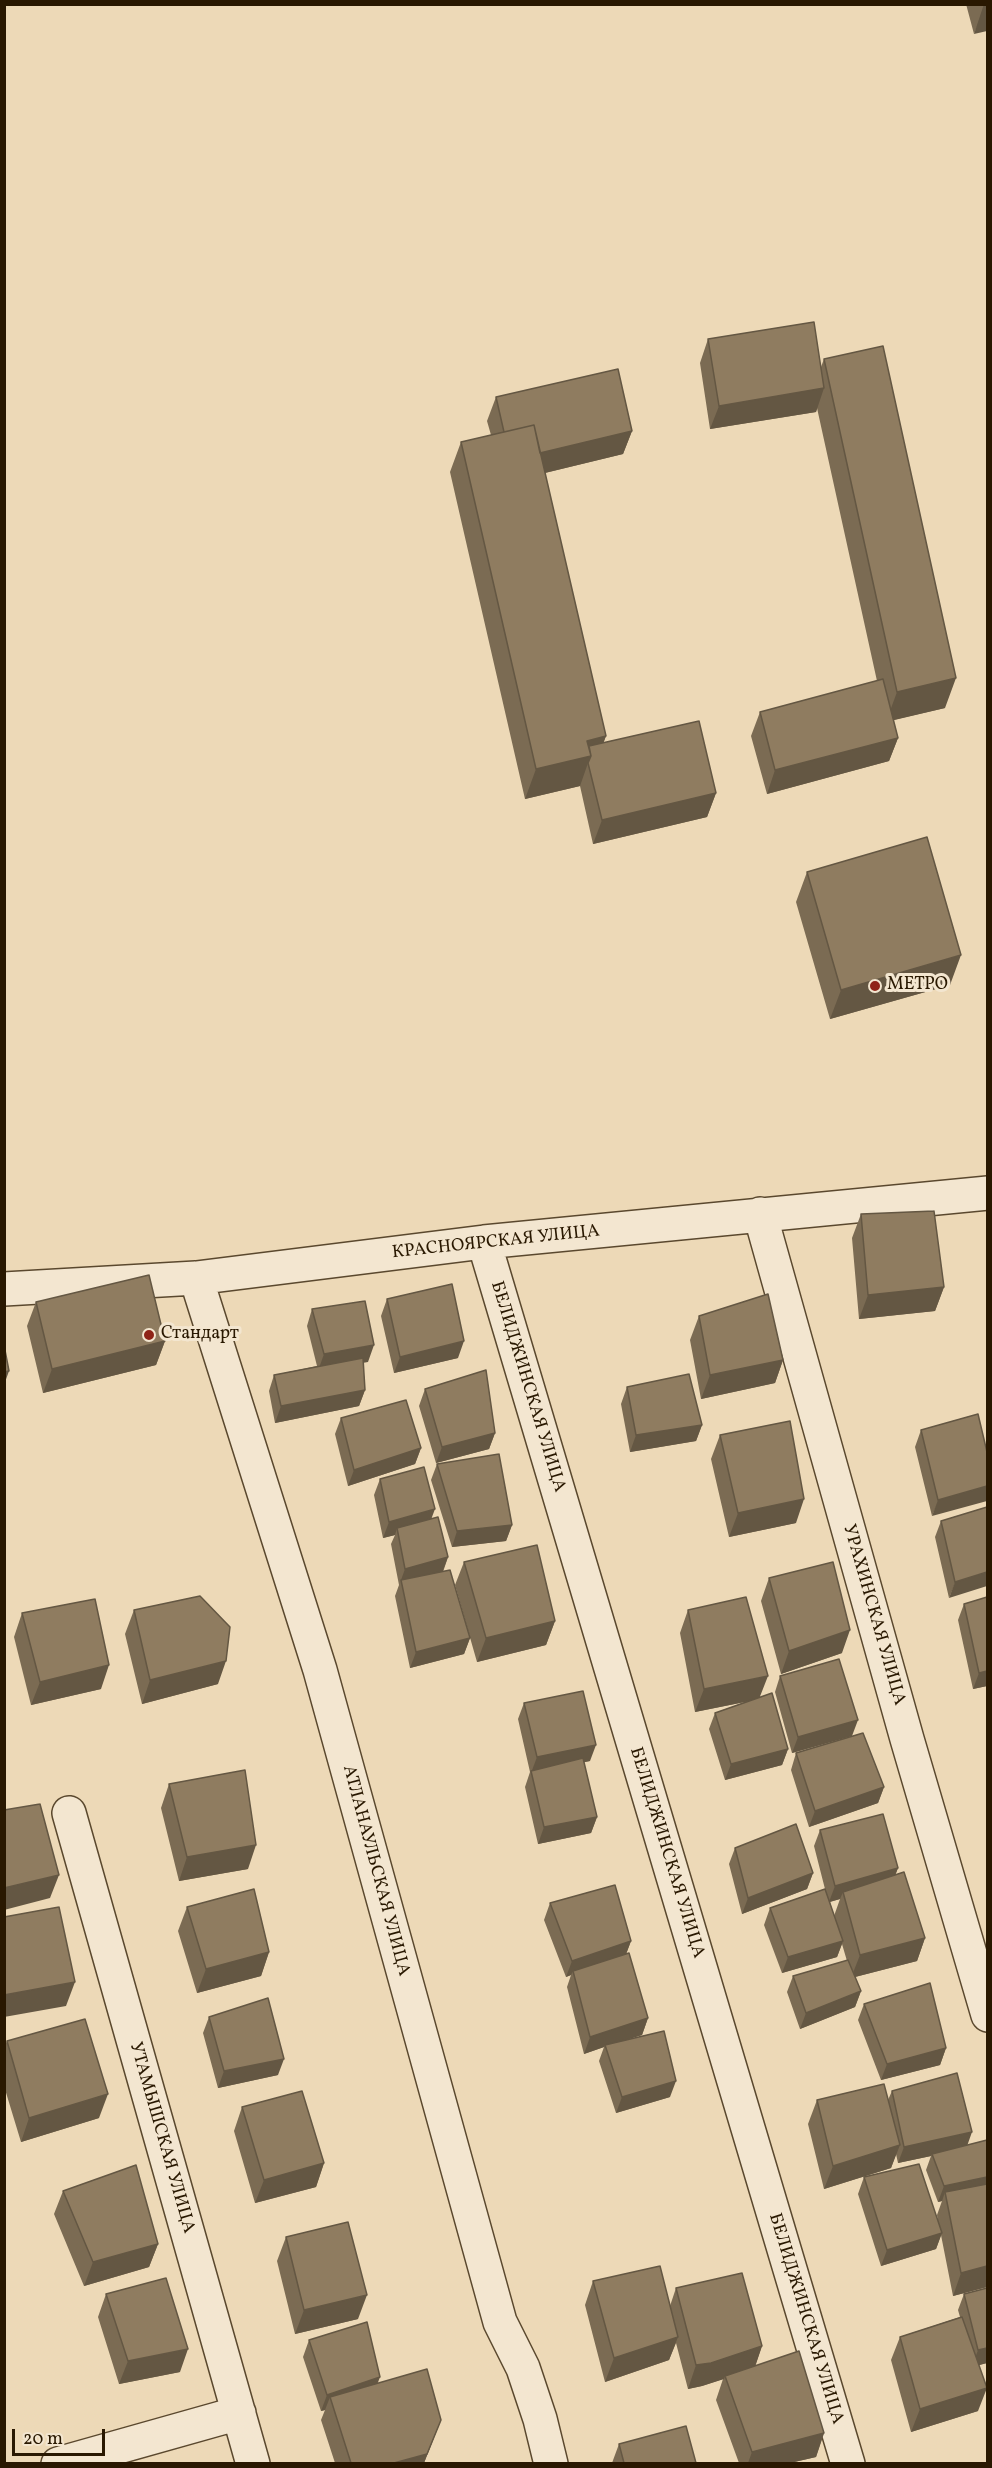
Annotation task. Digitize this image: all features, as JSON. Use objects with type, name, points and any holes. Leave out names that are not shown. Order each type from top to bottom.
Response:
[{"type":"street","name":"КРАСНОЯРСКАЯ УЛИЦА","points":[[4,1289],[196,1278],[484,1242],[987,1193]]},
{"type":"street","name":"УРАХИНСКАЯ УЛИЦА","points":[[760,1214],[987,2015]]},
{"type":"street","name":"БЕЛИДЖИНСКАЯ УЛИЦА","points":[[484,1242],[848,2463]]},
{"type":"street","name":"АТЛАНАУЛЬСКАЯ УЛИЦА","points":[[196,1278],[320,1670],[500,2322],[523,2368],[540,2419],[551,2463]]},
{"type":"street","name":"УТАМЫШСКАЯ УЛИЦА","points":[[69,1813],[253,2463]]},
{"type":"street","points":[[58,2463],[238,2413]]},
{"type":"building","points":[[814,322],[824,388],[719,406],[708,339]]},
{"type":"building","points":[[883,346],[956,678],[897,692],[824,359]]},
{"type":"building","points":[[618,369],[632,431],[540,453],[534,425],[504,432],[496,397]]},
{"type":"building","points":[[534,425],[606,736],[587,741],[591,756],[536,769],[461,442]]},
{"type":"building","points":[[883,679],[898,738],[775,770],[760,712]]},
{"type":"building","points":[[699,721],[716,793],[602,820],[588,763],[591,756],[589,746]]},
{"type":"building","points":[[927,837],[961,955],[841,990],[807,872]]},
{"type":"building","points":[[934,1211],[944,1287],[868,1295],[861,1214]]},
{"type":"building","points":[[149,1275],[165,1341],[52,1369],[36,1302]]},
{"type":"building","points":[[452,1284],[464,1341],[400,1357],[387,1299]]},
{"type":"building","points":[[768,1294],[783,1360],[710,1375],[699,1316]]},
{"type":"building","points":[[365,1301],[374,1345],[324,1354],[312,1309]]},
{"type":"building","points":[[4,1345],[9,1371],[4,1372]]},
{"type":"building","points":[[363,1358],[365,1390],[281,1406],[274,1375]]},
{"type":"building","points":[[486,1370],[495,1433],[442,1447],[425,1389]]},
{"type":"building","points":[[689,1374],[702,1425],[636,1435],[627,1387]]},
{"type":"building","points":[[406,1400],[421,1448],[354,1470],[341,1418]]},
{"type":"building","points":[[978,1414],[987,1452],[987,1486],[938,1500],[921,1430]]},
{"type":"building","points":[[790,1421],[804,1499],[738,1513],[720,1435]]},
{"type":"building","points":[[499,1454],[512,1525],[457,1531],[437,1464]]},
{"type":"building","points":[[424,1467],[435,1509],[389,1522],[380,1479]]},
{"type":"building","points":[[987,1507],[987,1572],[955,1582],[941,1521]]},
{"type":"building","points":[[438,1517],[448,1557],[405,1569],[397,1528]]},
{"type":"building","points":[[537,1545],[555,1621],[486,1638],[464,1562]]},
{"type":"building","points":[[833,1562],[850,1630],[789,1651],[769,1578]]},
{"type":"building","points":[[450,1570],[470,1638],[416,1652],[401,1580]]},
{"type":"building","points":[[200,1596],[230,1627],[226,1661],[150,1680],[134,1610]]},
{"type":"building","points":[[746,1597],[768,1676],[704,1689],[688,1610]]},
{"type":"building","points":[[987,1597],[987,1671],[979,1673],[964,1604]]},
{"type":"building","points":[[95,1599],[109,1665],[40,1682],[22,1613]]},
{"type":"building","points":[[839,1659],[858,1720],[798,1737],[780,1676]]},
{"type":"building","points":[[583,1691],[596,1745],[537,1757],[524,1703]]},
{"type":"building","points":[[772,1693],[788,1749],[731,1764],[715,1713]]},
{"type":"building","points":[[863,1733],[884,1787],[815,1811],[796,1753]]},
{"type":"building","points":[[583,1758],[597,1817],[544,1827],[531,1771]]},
{"type":"building","points":[[245,1770],[256,1845],[187,1857],[169,1784]]},
{"type":"building","points":[[40,1804],[59,1875],[4,1888],[4,1810]]},
{"type":"building","points":[[883,1814],[898,1868],[835,1886],[820,1830]]},
{"type":"building","points":[[796,1824],[813,1873],[748,1898],[735,1848]]},
{"type":"building","points":[[904,1872],[925,1938],[860,1955],[843,1892]]},
{"type":"building","points":[[615,1885],[631,1941],[572,1961],[550,1903]]},
{"type":"building","points":[[254,1889],[269,1952],[206,1969],[187,1907]]},
{"type":"building","points":[[825,1889],[843,1941],[788,1957],[770,1908]]},
{"type":"building","points":[[59,1907],[75,1982],[4,1995],[4,1917]]},
{"type":"building","points":[[629,1953],[648,2018],[590,2037],[573,1971]]},
{"type":"building","points":[[848,1960],[861,1991],[806,2013],[793,1976]]},
{"type":"building","points":[[930,1983],[946,2048],[887,2064],[864,2004]]},
{"type":"building","points":[[268,1998],[284,2059],[224,2071],[209,2017]]},
{"type":"building","points":[[85,2019],[108,2094],[29,2118],[7,2041]]},
{"type":"building","points":[[664,2031],[676,2081],[622,2097],[605,2045]]},
{"type":"building","points":[[957,2073],[972,2132],[904,2147],[892,2091]]},
{"type":"building","points":[[884,2084],[900,2145],[833,2166],[817,2100]]},
{"type":"building","points":[[302,2091],[324,2163],[264,2180],[242,2107]]},
{"type":"building","points":[[987,2140],[987,2177],[944,2186],[932,2154]]},
{"type":"building","points":[[919,2164],[942,2233],[887,2250],[864,2177]]},
{"type":"building","points":[[136,2165],[158,2244],[93,2262],[63,2191]]},
{"type":"building","points":[[987,2184],[987,2266],[961,2273],[945,2192]]},
{"type":"building","points":[[348,2222],[367,2295],[304,2310],[286,2237]]},
{"type":"building","points":[[660,2266],[678,2337],[614,2358],[593,2281]]},
{"type":"building","points":[[742,2273],[762,2346],[711,2363],[696,2365],[676,2288]]},
{"type":"building","points":[[166,2278],[188,2349],[128,2361],[106,2294]]},
{"type":"building","points":[[987,2288],[987,2348],[978,2350],[964,2294]]},
{"type":"building","points":[[962,2317],[987,2388],[920,2409],[900,2337]]},
{"type":"building","points":[[367,2322],[380,2377],[327,2395],[309,2340]]},
{"type":"building","points":[[799,2351],[824,2433],[752,2452],[725,2376]]},
{"type":"building","points":[[427,2369],[441,2420],[427,2454],[394,2463],[351,2463],[330,2397]]},
{"type":"building","points":[[686,2426],[696,2463],[624,2463],[619,2444]]},
{"type":"place","name":"МЕТРО","points":[[875,986]]},
{"type":"place","name":"Стандарт","points":[[149,1335]]}]
